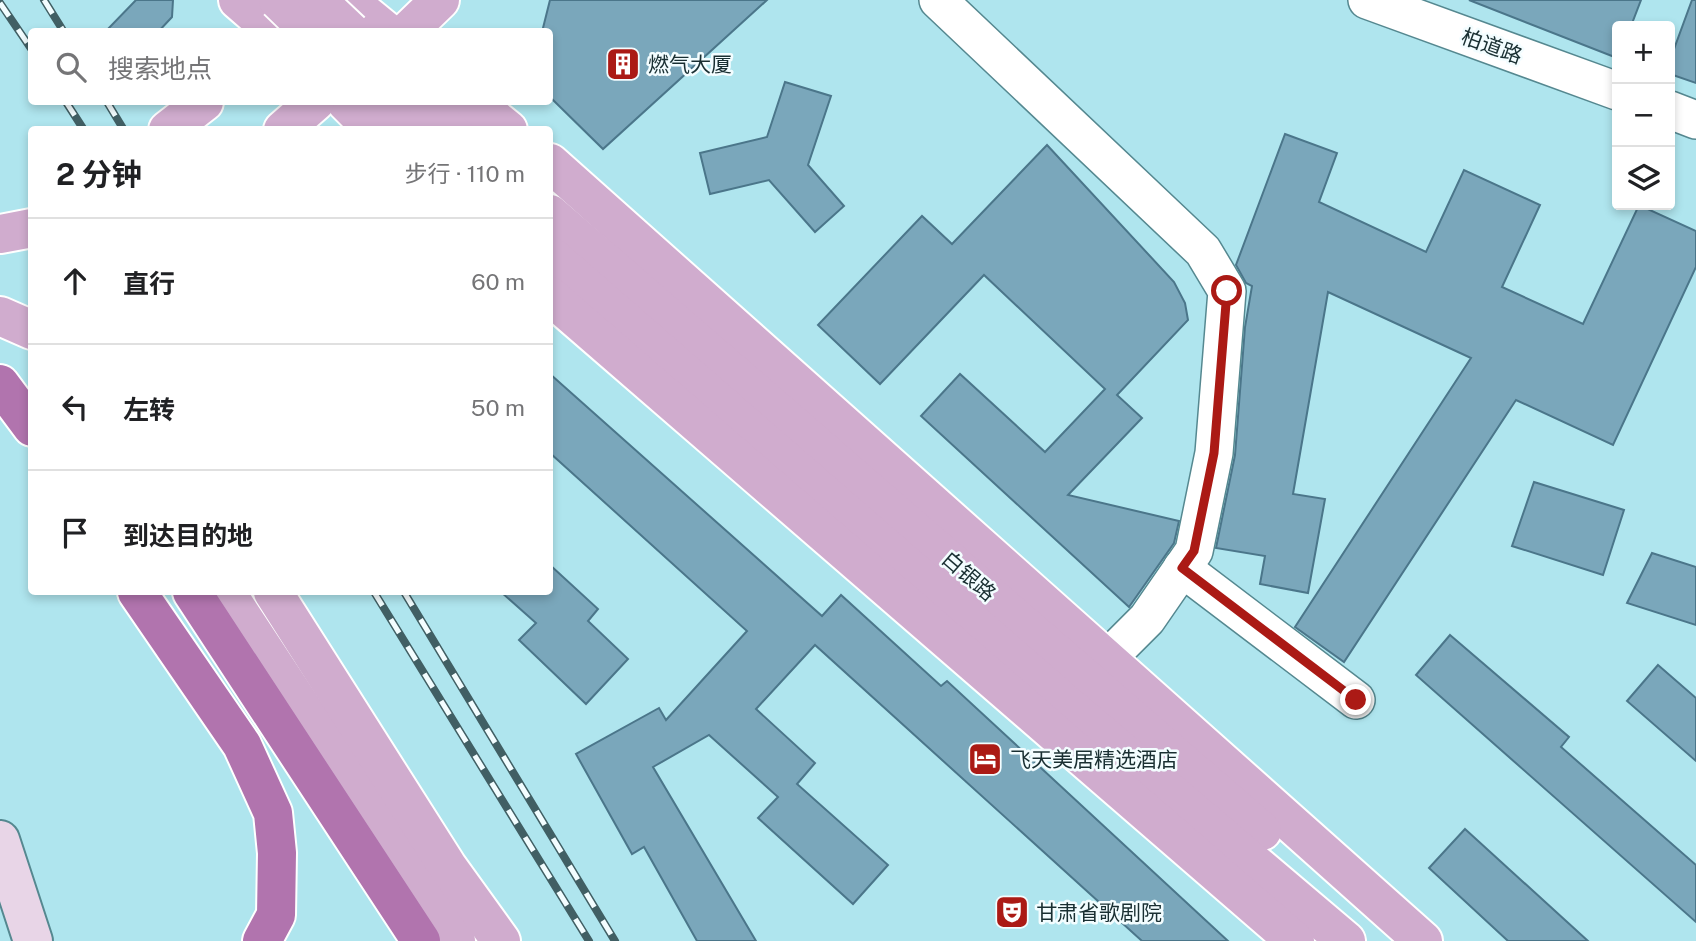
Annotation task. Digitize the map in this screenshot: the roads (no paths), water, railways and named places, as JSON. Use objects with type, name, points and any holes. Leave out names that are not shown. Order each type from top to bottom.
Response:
[{"type":"highway","points":[[0,384],[28,421]]},
{"type":"highway","points":[[139,595],[242,745],[272,813],[277,853],[276,915],[262,941]]},
{"type":"highway","points":[[194,595],[421,941]]},
{"type":"main road","points":[[238,0],[270,28]]},
{"type":"main road","points":[[278,0],[308,28]]},
{"type":"main road","points":[[317,0],[347,28]]},
{"type":"main road","points":[[300,28],[337,0]]},
{"type":"main road","points":[[348,0],[382,28]]},
{"type":"main road","points":[[411,28],[440,0]]},
{"type":"main road","points":[[173,126],[200,105]]},
{"type":"main road","points":[[288,126],[312,105]]},
{"type":"main road","points":[[349,105],[370,126]]},
{"type":"main road","points":[[388,105],[411,126]]},
{"type":"main road","points":[[430,105],[454,126]]},
{"type":"main road","points":[[478,105],[503,126]]},
{"type":"main road","points":[[553,166],[1423,941]]},
{"type":"main road","name":"白银路","points":[[553,217],[1387,941]]},
{"type":"main road","points":[[0,234],[28,229]]},
{"type":"main road","name":"白银路","points":[[553,258],[1064,702],[1346,941]]},
{"type":"main road","points":[[553,299],[1295,941]]},
{"type":"main road","points":[[0,316],[28,328]]},
{"type":"main road","points":[[0,375],[28,396]]},
{"type":"main road","points":[[228,595],[456,941]]},
{"type":"main road","points":[[275,595],[447,866],[501,941]]},
{"type":"main road","points":[[0,840],[33,941]]},
{"type":"street","points":[[938,0],[1203,251],[1227,291],[1214,453],[1194,551],[1147,619],[1108,658]]},
{"type":"street","name":"柏道路","points":[[1367,0],[1612,89]]},
{"type":"street","points":[[1675,112],[1696,120]]},
{"type":"street","points":[[1182,568],[1356,700]]},
{"type":"railway","points":[[44,0],[62,28]]},
{"type":"railway","points":[[0,3],[28,44]]},
{"type":"railway","points":[[68,105],[81,126]]},
{"type":"railway","points":[[109,105],[122,126]]},
{"type":"railway","points":[[376,595],[589,941]]},
{"type":"railway","points":[[406,595],[615,941]]},
{"type":"place","name":"燃气大厦","points":[[623,64]]},
{"type":"place","name":"飞天美居精选酒店","points":[[985,759]]},
{"type":"place","name":"甘肃省歌剧院","points":[[1012,912]]}]
